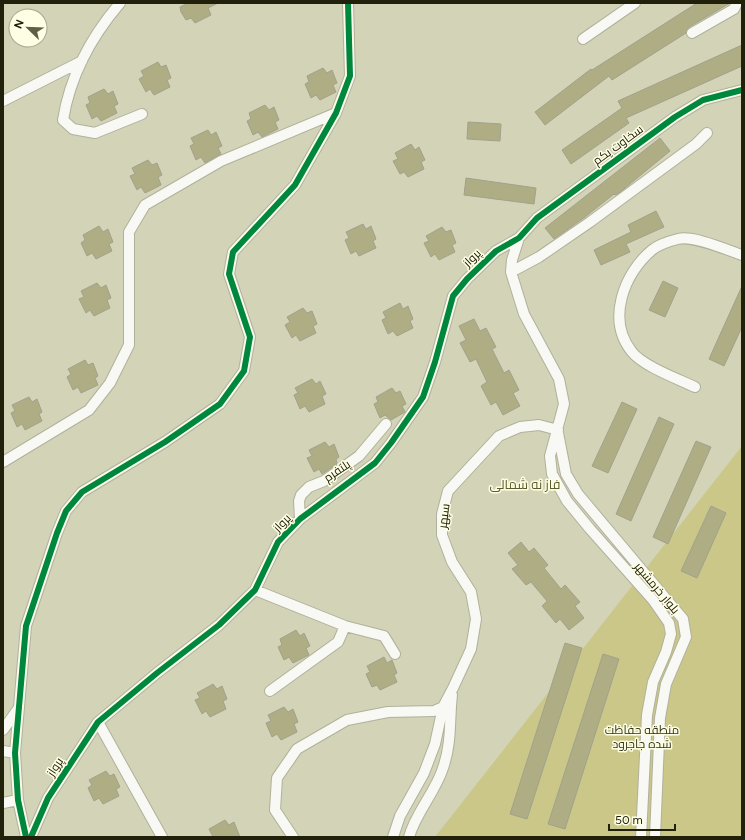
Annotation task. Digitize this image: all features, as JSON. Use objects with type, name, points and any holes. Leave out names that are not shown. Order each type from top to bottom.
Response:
[{"type":"street","points":[[120,3],[92,38],[66,101],[63,120],[73,130],[95,133],[142,114]]},
{"type":"street","points":[[26,837],[18,800],[15,752],[26,626],[66,511],[82,492],[165,442],[220,404],[244,371],[250,337],[229,274],[233,252],[296,185],[336,113],[350,76],[348,3]]},
{"type":"street","points":[[583,39],[635,3]]},
{"type":"street","points":[[692,33],[734,9],[737,3]]},
{"type":"street","points":[[3,101],[82,61]]},
{"type":"street","name":"سخاوت یکم","points":[[519,238],[537,218],[675,117],[703,100],[742,90]]},
{"type":"street","points":[[3,462],[89,410],[110,383],[129,345],[129,232],[145,205],[222,161],[336,113]]},
{"type":"street","points":[[511,272],[539,257],[590,222],[696,144],[707,133]]},
{"type":"street","name":"بلوار خرمشهر","points":[[519,238],[512,260],[511,272],[524,314],[559,379],[564,404],[550,456],[552,474],[567,501],[590,530],[653,600],[669,623],[671,634],[666,652],[654,682],[647,715],[640,837]]},
{"type":"street","name":"پرواز","points":[[31,837],[48,798],[98,722],[157,672],[219,625],[255,590],[278,542],[300,519],[375,463],[423,397],[436,362],[453,296],[467,279],[496,250],[519,238]]},
{"type":"street","points":[[695,387],[656,369],[632,352],[620,330],[620,301],[634,269],[653,249],[679,239],[710,243],[742,255]]},
{"type":"street","name":"پلتفرم","points":[[300,519],[299,501],[309,487],[324,481],[359,456],[386,424]]},
{"type":"street","name":"سپهر","points":[[393,837],[400,816],[424,773],[435,744],[443,707],[471,649],[476,619],[471,592],[452,562],[442,535],[442,514],[448,492],[499,436],[520,427],[539,425],[558,430]]},
{"type":"street","name":"بلوار خرمشهر","points":[[558,430],[566,474],[578,494],[684,619],[686,637],[666,684],[660,718],[655,837]]},
{"type":"street","points":[[255,590],[345,626],[384,636],[395,654]]},
{"type":"street","points":[[270,691],[338,642],[345,626]]},
{"type":"street","name":"سپهر","points":[[409,837],[413,823],[429,798],[443,769],[450,740],[450,714],[453,688]]},
{"type":"street","points":[[293,837],[276,810],[277,778],[297,749],[347,720],[388,712],[434,711],[443,707]]},
{"type":"street","points":[[3,730],[19,708]]},
{"type":"street","points":[[98,722],[162,837]]},
{"type":"street","points":[[3,751],[15,752]]},
{"type":"street","points":[[3,803],[18,800]]},
{"type":"green space","name":"منطقه حفاظت شده جاجرود","points":[[742,446],[742,837],[435,837]]},
{"type":"building","points":[[188,3],[218,3],[208,8],[211,15],[195,23],[191,18],[186,20],[181,12],[180,7]]},
{"type":"building","points":[[697,3],[730,3],[689,27],[686,33],[612,80],[609,76],[545,125],[535,112],[591,69],[592,70]]},
{"type":"building","points":[[742,45],[742,66],[626,118],[629,123],[571,164],[562,150],[622,108],[618,101]]},
{"type":"building","points":[[158,62],[161,67],[166,65],[171,78],[167,80],[170,87],[154,95],[150,89],[146,92],[139,79],[144,76],[141,71]]},
{"type":"building","points":[[323,68],[327,73],[332,70],[337,83],[333,85],[336,92],[320,100],[316,95],[311,98],[305,84],[309,82],[307,76]]},
{"type":"building","points":[[104,89],[108,94],[113,91],[118,104],[114,106],[117,113],[101,121],[97,116],[92,119],[86,105],[90,103],[88,97]]},
{"type":"building","points":[[265,105],[269,110],[274,107],[279,120],[275,122],[278,129],[262,137],[258,132],[253,135],[247,121],[251,119],[249,113]]},
{"type":"building","points":[[468,122],[501,124],[500,141],[467,139]]},
{"type":"building","points":[[208,130],[211,135],[216,132],[222,146],[218,148],[221,154],[205,163],[201,157],[196,160],[190,146],[194,144],[191,138]]},
{"type":"building","points":[[660,138],[670,151],[619,193],[614,194],[554,239],[545,228]]},
{"type":"building","points":[[411,144],[415,150],[419,147],[425,160],[421,162],[424,169],[408,177],[404,172],[400,174],[393,161],[398,159],[395,153]]},
{"type":"building","points":[[148,160],[152,165],[157,163],[162,175],[158,177],[161,185],[145,193],[141,187],[137,190],[130,176],[135,174],[132,168]]},
{"type":"building","points":[[466,178],[536,188],[534,204],[464,195]]},
{"type":"building","points":[[656,211],[664,227],[626,244],[630,252],[601,265],[594,250],[631,232],[628,225]]},
{"type":"building","points":[[363,224],[366,229],[371,226],[376,239],[373,241],[376,248],[359,256],[356,251],[351,254],[345,240],[349,238],[346,232]]},
{"type":"building","points":[[99,226],[103,232],[108,229],[113,242],[109,244],[112,251],[96,259],[92,253],[87,256],[81,243],[85,240],[83,235]]},
{"type":"building","points":[[442,227],[446,232],[451,230],[456,243],[452,245],[455,252],[439,260],[435,254],[431,257],[424,243],[429,241],[426,236]]},
{"type":"building","points":[[663,281],[678,288],[665,317],[649,310]]},
{"type":"building","points":[[97,283],[101,288],[106,285],[111,298],[107,300],[110,308],[94,316],[90,310],[86,313],[79,299],[84,297],[81,291]]},
{"type":"building","points":[[742,286],[742,327],[724,366],[709,359]]},
{"type":"building","points":[[400,303],[403,309],[408,306],[413,319],[410,321],[413,328],[397,336],[393,331],[388,334],[382,320],[386,318],[383,312]]},
{"type":"building","points":[[303,308],[307,313],[312,311],[317,324],[313,326],[316,333],[300,341],[296,335],[292,338],[285,325],[290,322],[287,317]]},
{"type":"building","points":[[474,319],[480,331],[486,328],[496,347],[492,349],[504,373],[509,370],[519,390],[513,393],[520,406],[503,415],[496,402],[491,405],[481,386],[487,382],[476,359],[470,362],[460,343],[466,340],[459,326]]},
{"type":"building","points":[[85,360],[88,365],[93,363],[98,376],[95,378],[98,385],[81,393],[78,387],[73,390],[67,377],[71,374],[68,369]]},
{"type":"building","points":[[312,379],[316,384],[320,381],[326,394],[322,396],[325,404],[309,412],[305,406],[300,409],[294,395],[298,393],[295,388]]},
{"type":"building","points":[[392,388],[396,393],[400,391],[406,404],[402,406],[405,412],[391,420],[385,415],[380,418],[374,404],[378,402],[376,397]]},
{"type":"building","points":[[29,397],[32,402],[37,399],[42,412],[39,414],[42,421],[25,430],[22,424],[17,427],[11,413],[15,411],[12,405]]},
{"type":"building","points":[[622,402],[637,409],[608,473],[592,466]]},
{"type":"building","points":[[659,417],[674,424],[631,521],[616,514]]},
{"type":"building","points":[[696,441],[711,447],[668,544],[653,537]]},
{"type":"building","points":[[325,442],[329,447],[334,444],[339,457],[336,459],[337,464],[322,474],[319,469],[314,472],[307,458],[312,456],[309,450]]},
{"type":"building","points":[[711,506],[726,513],[697,578],[681,571]]},
{"type":"building","points":[[521,542],[529,552],[534,548],[548,565],[544,568],[561,589],[565,585],[580,602],[575,606],[584,618],[569,630],[560,619],[556,623],[542,606],[547,601],[531,582],[526,585],[512,569],[518,565],[508,553]]},
{"type":"building","points":[[296,630],[300,636],[304,633],[310,646],[306,648],[309,655],[293,663],[289,657],[284,660],[278,647],[282,645],[280,639]]},
{"type":"building","points":[[565,643],[582,648],[527,819],[510,814]]},
{"type":"building","points":[[603,654],[619,659],[565,829],[548,824]]},
{"type":"building","points":[[384,657],[387,663],[392,660],[397,673],[394,675],[397,682],[380,690],[377,685],[372,687],[366,674],[370,672],[367,666]]},
{"type":"building","points":[[213,684],[217,689],[222,686],[227,699],[223,701],[226,709],[210,717],[206,711],[202,714],[195,700],[200,698],[197,693]]},
{"type":"building","points":[[284,707],[288,712],[293,709],[298,722],[294,724],[297,732],[281,740],[277,734],[272,737],[266,723],[271,721],[268,715]]},
{"type":"building","points":[[106,771],[110,776],[114,774],[120,787],[116,789],[119,796],[103,804],[99,798],[94,801],[88,788],[92,785],[89,780]]},
{"type":"building","points":[[225,820],[229,825],[234,822],[240,837],[213,837],[209,829]]},
{"type":"cycle path","points":[[26,837],[18,800],[15,753],[26,626],[57,533],[66,511],[82,492],[165,442],[220,404],[244,371],[250,337],[229,274],[233,252],[295,185],[336,113],[350,76],[348,3]]},
{"type":"cycle path","points":[[31,837],[48,798],[98,722],[157,673],[219,625],[255,590],[278,542],[300,519],[375,463],[391,443],[423,397],[435,362],[453,296],[467,279],[496,251],[519,238],[537,218],[675,117],[703,100],[742,90]]},
{"type":"district","name":"فاز نه شمالی","points":[[525,484]]}]
